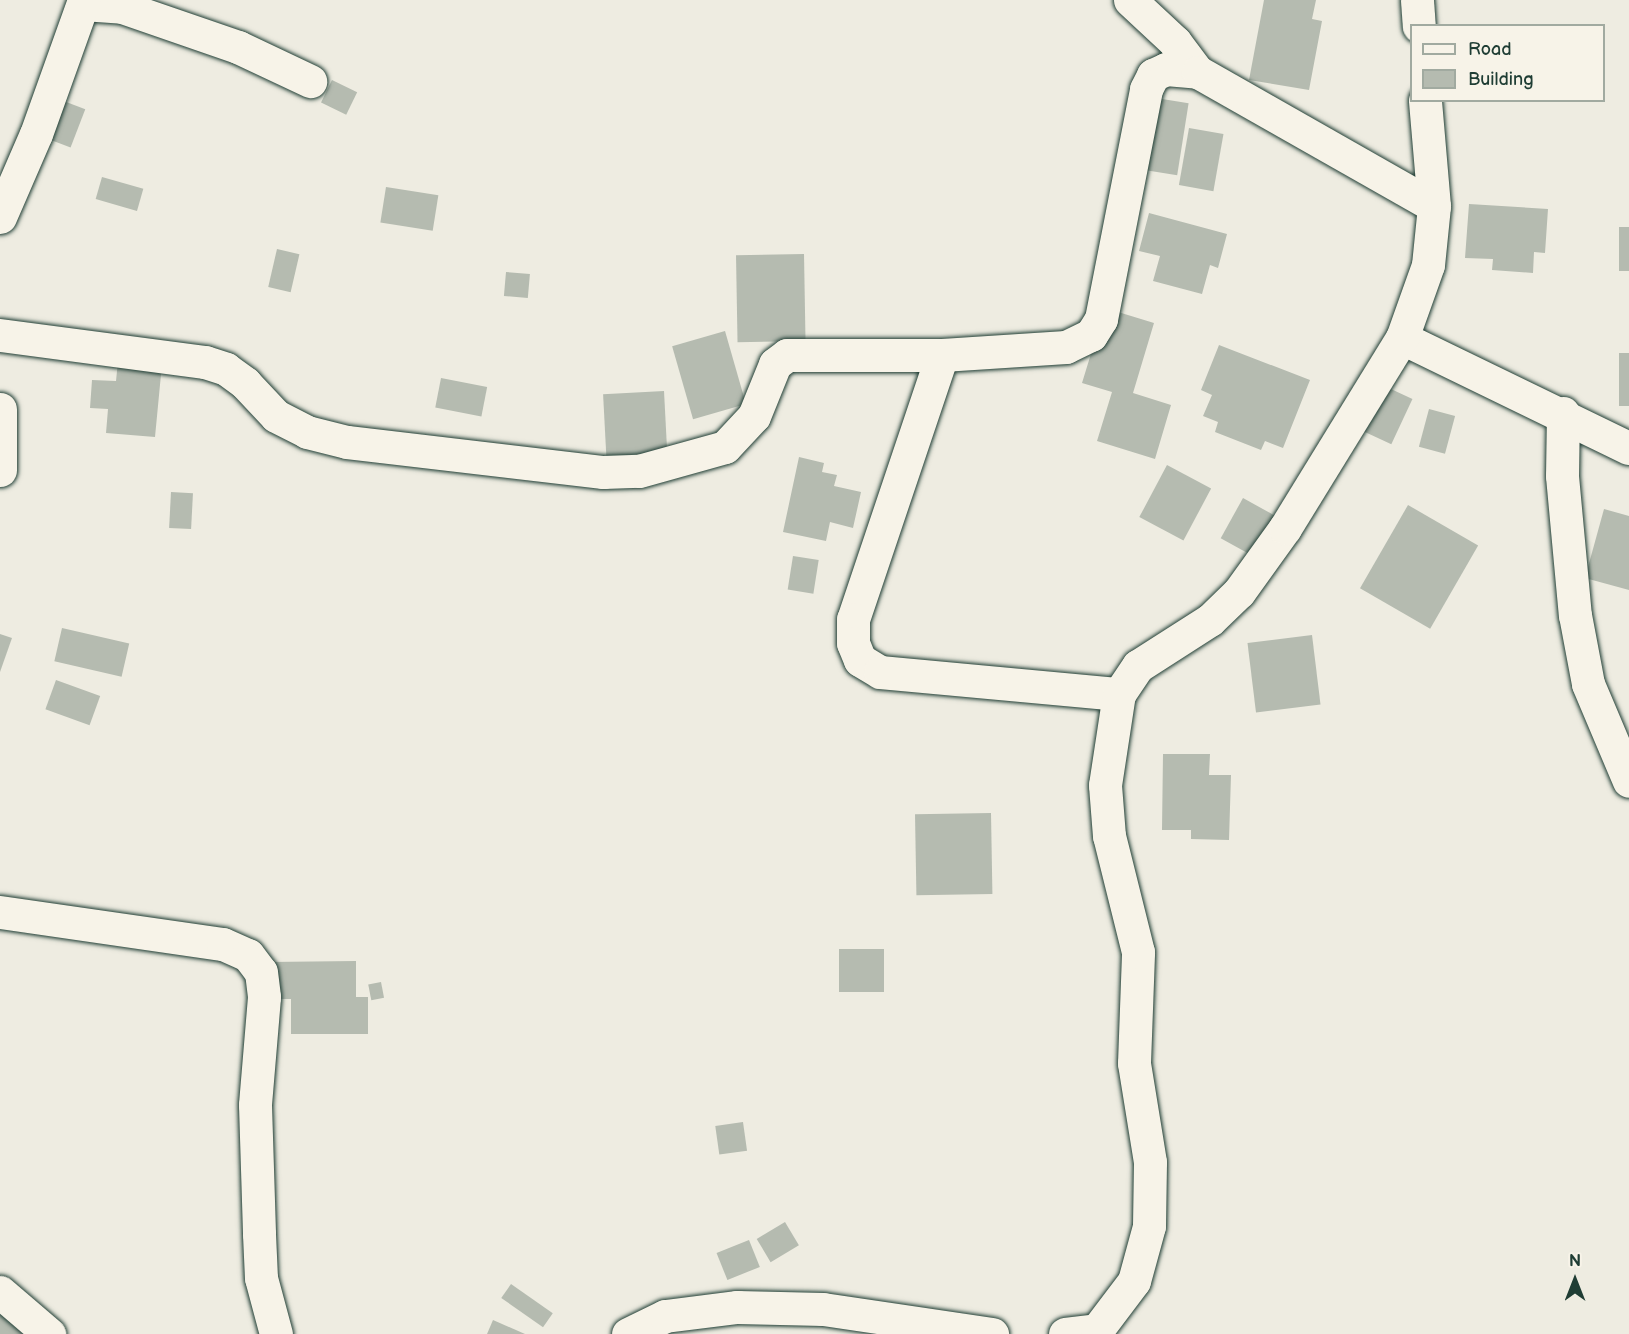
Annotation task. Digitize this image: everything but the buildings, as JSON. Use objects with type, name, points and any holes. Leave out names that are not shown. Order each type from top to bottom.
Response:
[{"type":"street","points":[[1130,0],[1175,42],[1198,72],[1434,206]]},
{"type":"street","points":[[1417,0],[1419,24]]},
{"type":"street","points":[[0,217],[36,134],[83,2],[132,10],[238,47],[310,81]]},
{"type":"street","points":[[0,335],[204,362],[226,369],[245,383],[276,416],[307,432],[347,442],[603,472],[639,471],[725,447],[754,416],[775,364],[787,355],[942,355],[1066,347],[1090,335],[1101,319],[1146,89],[1153,75],[1167,69],[1198,72]]},
{"type":"street","points":[[1065,1334],[1098,1332],[1134,1281],[1149,1226],[1150,1162],[1134,1062],[1138,952],[1109,836],[1105,785],[1119,694],[1138,666],[1210,620],[1239,592],[1285,528],[1402,338],[1428,265],[1434,206],[1425,102]]},
{"type":"street","points":[[1402,338],[1563,413],[1629,448]]},
{"type":"street","points":[[942,355],[853,619],[853,643],[860,660],[880,672],[1119,694]]},
{"type":"street","points":[[0,409],[0,470]]},
{"type":"street","points":[[1563,413],[1563,487],[1575,615],[1588,684],[1629,781]]},
{"type":"street","points":[[0,912],[223,944],[248,955],[261,972],[264,997],[255,1105],[259,1234],[261,1278],[276,1334]]},
{"type":"street","points":[[0,1292],[49,1334]]},
{"type":"street","points":[[628,1334],[665,1316],[737,1307],[834,1310],[992,1334]]}]
